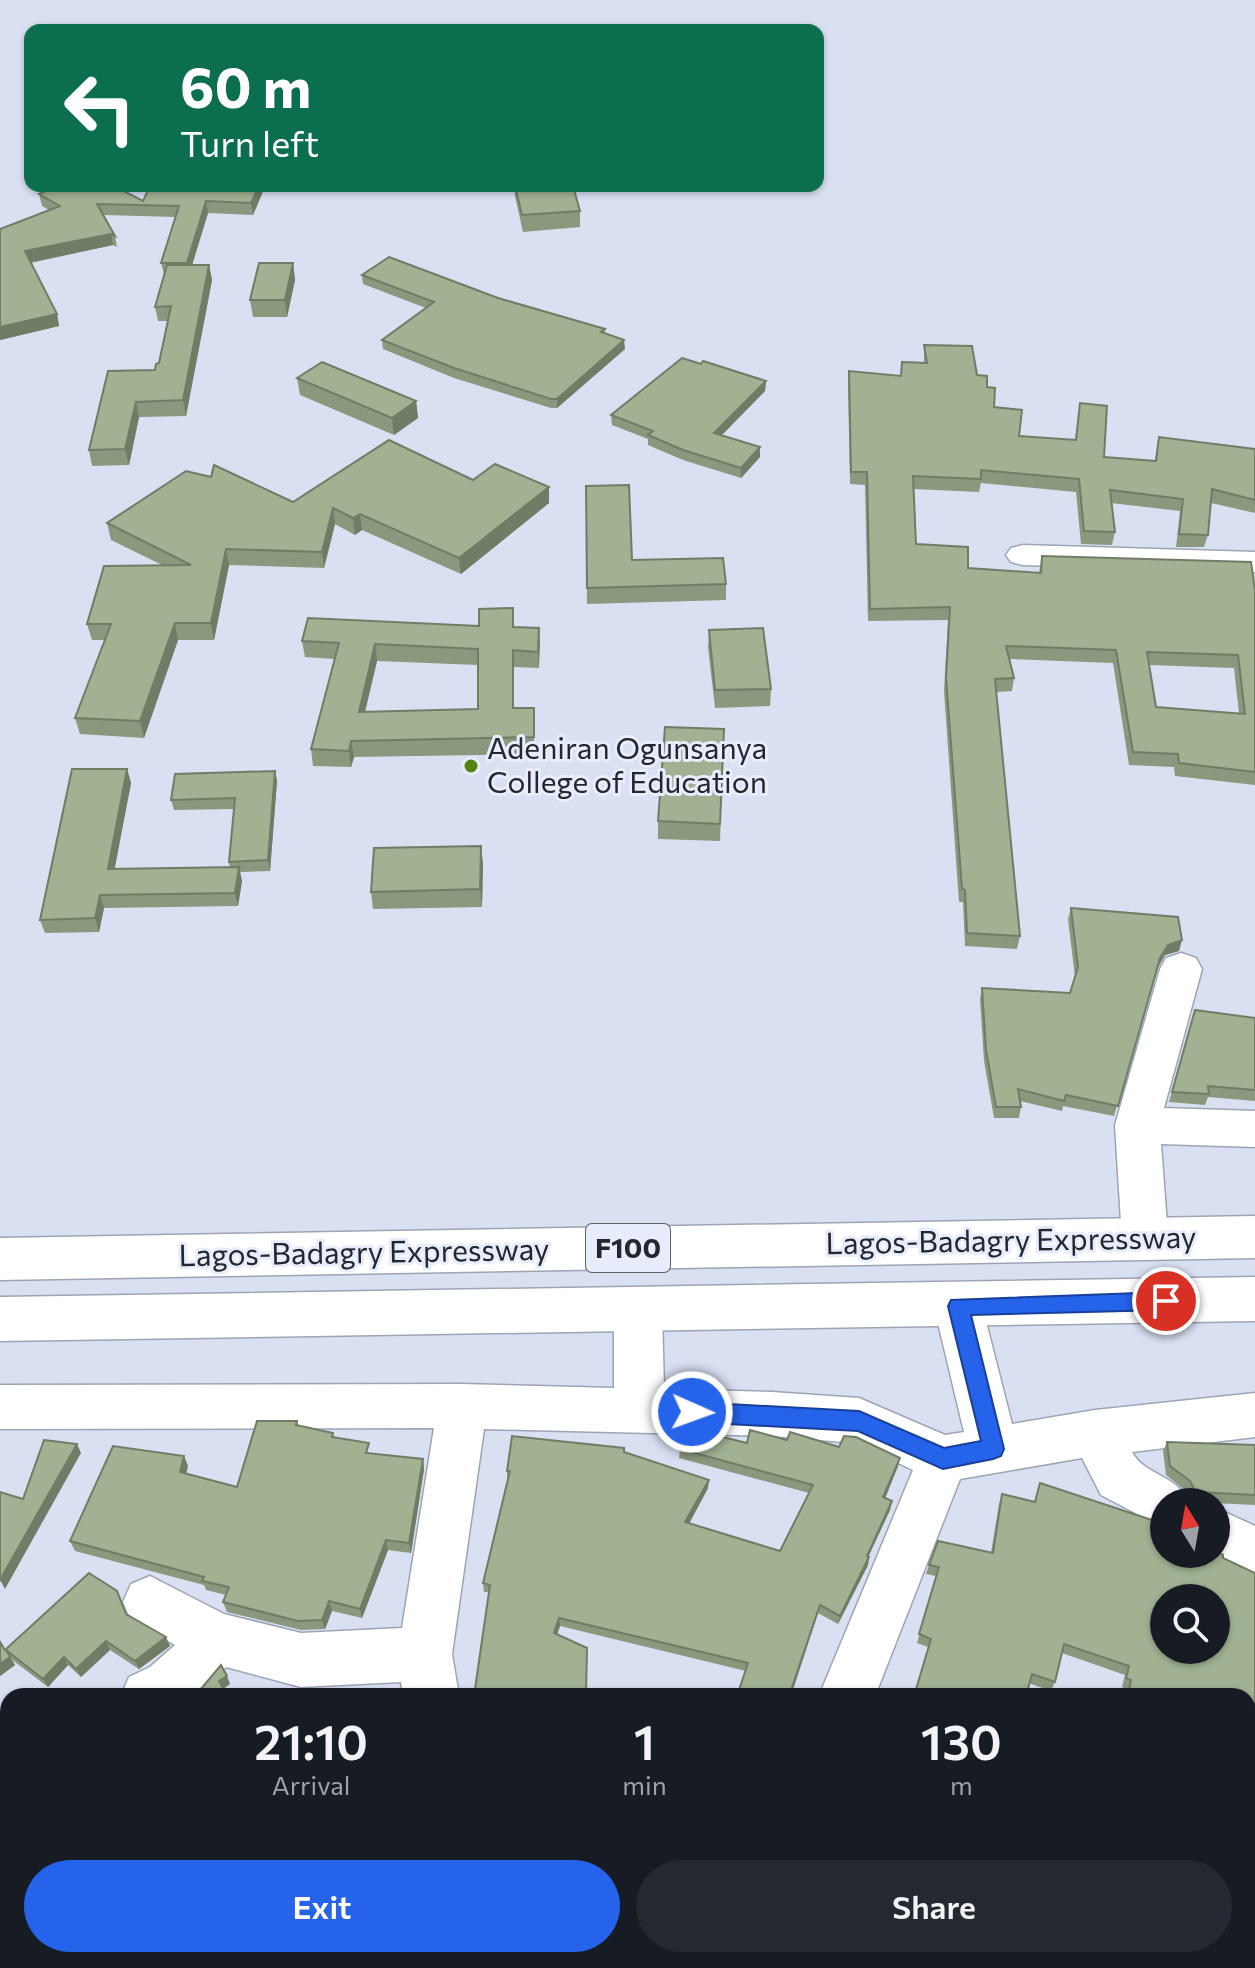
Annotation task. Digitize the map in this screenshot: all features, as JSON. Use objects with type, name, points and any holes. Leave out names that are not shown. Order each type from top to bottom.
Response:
[{"type":"highway","name":"Lagos-Badagry Expressway","points":[[0,1259],[1255,1237]]},
{"type":"highway","name":"Lagos-Badagry Expressway","points":[[0,1319],[1255,1299]]},
{"type":"street","points":[[1023,555],[1255,562]]},
{"type":"street","points":[[1145,1238],[1137,1125],[1181,969]]},
{"type":"street","points":[[1137,1125],[1255,1129]]},
{"type":"street","points":[[958,1306],[993,1449]]},
{"type":"street","points":[[638,1311],[639,1411]]},
{"type":"street","points":[[150,1602],[215,1638],[301,1660],[428,1675],[462,1406]]},
{"type":"street","points":[[0,1407],[462,1406],[859,1421],[943,1459],[1095,1433],[1255,1415]]},
{"type":"street","points":[[1095,1433],[1119,1478],[1150,1496]]},
{"type":"street","points":[[850,1688],[943,1459]]},
{"type":"street","points":[[1230,1540],[1255,1554]]},
{"type":"street","points":[[166,1688],[190,1670],[215,1638]]},
{"type":"building","points":[[126,192],[143,201],[147,192],[256,192],[251,203],[206,201],[187,263],[161,263],[179,206],[97,204],[115,236],[111,234],[25,251],[57,314],[0,327],[0,229],[60,206],[39,194]]},
{"type":"building","points":[[516,192],[575,192],[580,211],[522,215]]},
{"type":"building","points":[[389,257],[498,298],[605,329],[601,332],[624,340],[557,399],[454,368],[382,340],[434,302],[362,275]]},
{"type":"building","points":[[259,263],[293,263],[285,300],[250,300]]},
{"type":"building","points":[[167,265],[209,265],[183,400],[136,402],[125,449],[89,450],[108,371],[155,370],[159,363],[171,306],[155,307]]},
{"type":"building","points":[[924,345],[972,346],[977,375],[987,376],[987,387],[995,388],[994,407],[1022,410],[1019,436],[1076,440],[1080,403],[1107,406],[1104,457],[1156,461],[1159,437],[1255,449],[1255,500],[1212,489],[1208,535],[1179,534],[1183,499],[1110,490],[1115,532],[1084,531],[1079,479],[981,470],[981,479],[913,476],[916,544],[968,547],[968,568],[1041,573],[1042,556],[1251,562],[1255,590],[1255,772],[1179,763],[1178,754],[1133,752],[1116,650],[1006,646],[1014,678],[995,679],[1020,936],[967,933],[946,678],[950,607],[870,609],[867,472],[851,472],[849,371],[901,376],[902,362],[927,363]],"holes":[[[1147,652],[1238,655],[1245,714],[1156,707]]]},
{"type":"building","points":[[682,358],[701,364],[703,361],[766,381],[714,433],[760,447],[741,468],[683,450],[648,435],[653,431],[611,415]]},
{"type":"building","points":[[322,362],[416,401],[392,418],[297,378]]},
{"type":"building","points":[[389,440],[473,480],[495,464],[549,487],[459,558],[360,514],[353,518],[333,508],[322,552],[226,549],[211,623],[175,623],[140,721],[75,718],[111,624],[87,624],[104,566],[191,565],[107,523],[186,471],[211,477],[214,465],[293,502]]},
{"type":"building","points":[[629,485],[632,560],[723,558],[726,584],[587,588],[586,486]]},
{"type":"building","points":[[513,608],[513,627],[539,628],[538,652],[513,650],[513,708],[534,708],[534,737],[351,741],[349,751],[311,749],[339,643],[302,641],[308,618],[479,626],[479,609]],"holes":[[[375,644],[478,649],[478,709],[359,712]]]},
{"type":"building","points":[[763,628],[771,689],[715,690],[709,630]]},
{"type":"building","points":[[665,727],[724,729],[720,824],[658,821]]},
{"type":"building","points":[[72,769],[127,769],[108,869],[239,867],[235,893],[100,895],[95,918],[40,920]]},
{"type":"building","points":[[275,771],[268,860],[229,862],[235,798],[171,800],[175,774]]},
{"type":"building","points":[[481,846],[480,889],[371,892],[374,848]]},
{"type":"building","points":[[1071,908],[1178,917],[1182,940],[1168,945],[1160,958],[1118,1106],[1066,1095],[1064,1101],[1018,1089],[1021,1107],[996,1107],[986,1050],[982,988],[1070,993],[1078,967]]},
{"type":"building","points":[[1195,1010],[1255,1018],[1255,1090],[1208,1086],[1209,1094],[1172,1092]]},
{"type":"building","points":[[257,1421],[297,1421],[296,1425],[333,1433],[332,1437],[369,1443],[366,1453],[423,1459],[409,1543],[386,1540],[360,1609],[329,1601],[322,1620],[298,1621],[223,1602],[229,1587],[202,1581],[204,1577],[70,1541],[113,1446],[184,1456],[180,1472],[237,1487]]},
{"type":"building","points":[[685,1428],[747,1443],[750,1430],[787,1440],[790,1432],[839,1447],[844,1436],[856,1437],[900,1458],[883,1497],[892,1501],[869,1557],[840,1616],[820,1605],[792,1688],[740,1688],[748,1663],[559,1618],[554,1633],[587,1648],[586,1688],[475,1688],[490,1585],[483,1583],[510,1471],[507,1471],[512,1436],[624,1448],[624,1452],[709,1480],[685,1522],[780,1551],[813,1485],[680,1449]]},
{"type":"building","points":[[44,1440],[77,1444],[0,1580],[0,1492],[23,1499]]},
{"type":"building","points":[[1167,1442],[1255,1445],[1255,1495],[1230,1494],[1230,1488],[1194,1488],[1190,1481],[1170,1466]]},
{"type":"building","points":[[1040,1483],[1150,1519],[1150,1568],[1230,1568],[1230,1561],[1255,1573],[1255,1688],[1130,1688],[1131,1680],[1126,1678],[1129,1666],[1064,1644],[1055,1682],[1032,1674],[1028,1688],[916,1688],[931,1639],[919,1634],[939,1567],[929,1565],[938,1541],[993,1553],[1002,1494],[1035,1502]]},
{"type":"building","points":[[89,1573],[117,1591],[126,1614],[166,1637],[135,1661],[106,1641],[76,1669],[64,1657],[43,1679],[6,1650],[10,1657],[0,1664],[0,1642],[5,1650]]},
{"type":"building","points":[[221,1665],[227,1676],[219,1681],[223,1688],[202,1688]]},
{"type":"place","name":"Adeniran Ogunsanya College of Education","points":[[471,766]]},
{"type":"route","points":[[692,1412],[859,1421],[943,1459],[993,1449],[958,1306],[1166,1301]]}]
